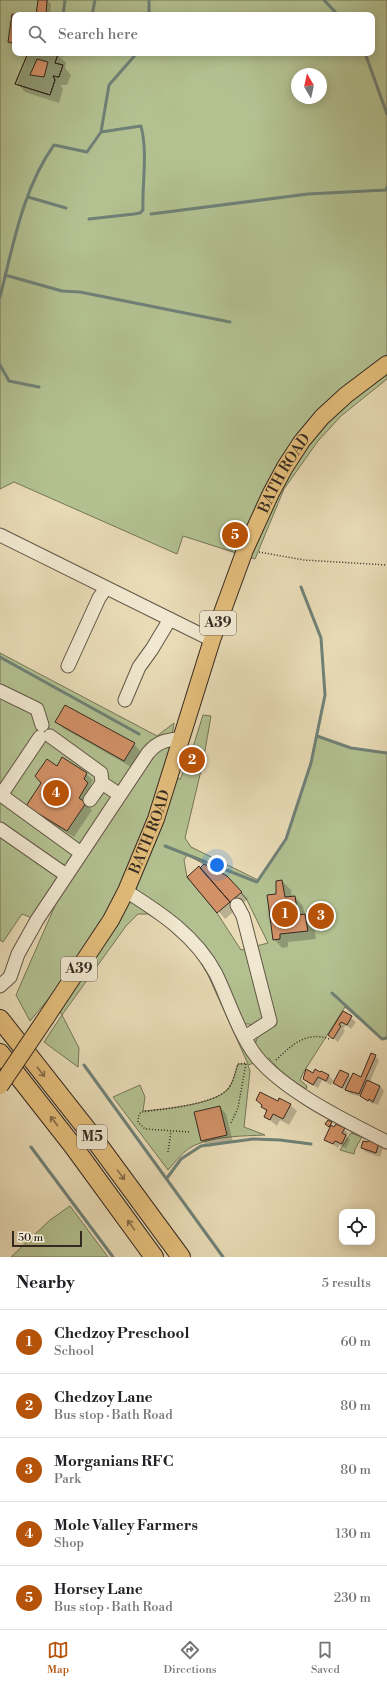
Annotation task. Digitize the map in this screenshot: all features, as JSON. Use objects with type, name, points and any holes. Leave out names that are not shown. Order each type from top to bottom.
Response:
[{"type":"highway","name":"M5","points":[[0,1019],[89,1132],[181,1257]]},
{"type":"highway","name":"M5","points":[[0,1053],[73,1146],[154,1257]]},
{"type":"main road","name":"BATH ROAD","points":[[0,1086],[111,920],[126,891],[156,819],[212,640],[245,550],[285,466],[302,441],[322,417],[346,395],[387,364]]},
{"type":"street","points":[[0,535],[212,640]]},
{"type":"street","points":[[68,666],[99,598],[106,588]]},
{"type":"street","points":[[125,700],[139,667],[156,651],[170,619]]},
{"type":"street","points":[[0,691],[37,709],[44,733],[101,773],[102,783],[90,800]]},
{"type":"street","points":[[44,733],[0,794],[81,854]]},
{"type":"street","points":[[0,986],[10,977],[18,954],[37,920],[154,745],[163,740],[182,738]]},
{"type":"street","points":[[102,783],[120,795]]},
{"type":"street","points":[[0,829],[66,875]]},
{"type":"street","points":[[126,891],[171,921],[185,933],[200,950],[215,973],[256,1062],[282,1082],[387,1142]]},
{"type":"street","points":[[237,905],[243,916],[270,1021],[245,1037]]},
{"type":"path","points":[[245,550],[304,560],[387,565]]},
{"type":"path","points":[[189,1132],[145,1129],[138,1122],[139,1114],[142,1112],[179,1107],[216,1098],[227,1090],[232,1082],[238,1064],[256,1062],[310,1036],[319,1035],[330,1039]]},
{"type":"path","points":[[231,1123],[256,1062]]},
{"type":"path","points":[[168,1152],[171,1131]]},
{"type":"green space","points":[[0,0],[387,0],[387,379],[341,416],[318,441],[284,489],[255,559],[183,536],[177,554],[14,482],[0,489]]},
{"type":"green space","points":[[0,653],[157,736],[174,723],[168,765],[180,780],[203,715],[211,716],[203,762],[185,838],[191,847],[258,880],[286,839],[311,763],[317,736],[351,748],[387,753],[387,1038],[382,1039],[345,1007],[303,1073],[300,1080],[307,1086],[306,1089],[286,1075],[269,1058],[248,1065],[250,1071],[244,1127],[265,1135],[221,1138],[203,1142],[191,1147],[177,1159],[168,1170],[113,1097],[140,1085],[145,1097],[143,1111],[199,1103],[220,1095],[227,1090],[238,1064],[248,1064],[208,975],[193,950],[169,927],[148,914],[138,914],[126,926],[62,1015],[50,997],[30,1021],[16,995],[61,892],[37,920],[22,914],[3,942],[0,940]],"holes":[[[187,855],[227,876],[247,900],[268,943],[241,950],[217,913],[187,877],[184,860]],[[243,1024],[250,1024],[258,1036],[256,1042]]]},
{"type":"green space","points":[[62,1015],[79,1048],[78,1067],[44,1042]]},
{"type":"green space","points":[[351,1133],[362,1137],[355,1149],[354,1154],[340,1150]]},
{"type":"green space","points":[[70,1206],[108,1257],[11,1257],[50,1220]]},
{"type":"building","points":[[38,0],[47,0],[46,12],[36,12]]},
{"type":"building","points":[[12,14],[12,43],[8,42]]},
{"type":"building","points":[[27,56],[57,56],[55,63],[63,65],[59,77],[53,76],[55,80],[50,95],[15,84]],"holes":[[[37,59],[48,62],[44,77],[30,75]]]},
{"type":"building","points":[[27,56],[57,56],[55,63],[63,65],[59,77],[53,76],[55,80],[50,95],[15,84]]},
{"type":"building","points":[[65,705],[135,743],[124,761],[55,722]]},
{"type":"building","points":[[62,757],[87,773],[84,779],[88,783],[79,798],[86,803],[67,831],[26,806],[41,783],[35,776],[47,759],[57,766]]},
{"type":"building","points":[[204,864],[227,876],[242,892],[230,902],[200,868]]},
{"type":"building","points":[[199,866],[230,902],[217,913],[187,877]]},
{"type":"building","points":[[282,880],[285,897],[295,896],[298,915],[305,914],[308,931],[280,934],[280,939],[273,940],[267,895],[276,894],[276,881]]},
{"type":"building","points":[[343,1011],[352,1016],[347,1025],[341,1022],[339,1025],[341,1026],[333,1039],[328,1035]]},
{"type":"building","points":[[371,1053],[376,1055],[359,1094],[345,1090],[353,1073],[361,1077]]},
{"type":"building","points":[[306,1069],[313,1073],[315,1069],[329,1075],[326,1081],[318,1077],[313,1085],[303,1079]]},
{"type":"building","points":[[340,1070],[349,1074],[342,1088],[333,1083]]},
{"type":"building","points":[[367,1080],[380,1086],[373,1102],[360,1096]]},
{"type":"building","points":[[260,1092],[278,1101],[279,1098],[291,1104],[283,1119],[273,1114],[270,1120],[264,1117],[267,1110],[261,1107],[262,1105],[256,1100]]},
{"type":"building","points":[[220,1106],[227,1135],[201,1141],[194,1112]]},
{"type":"building","points":[[328,1120],[332,1122],[329,1127],[325,1124]]},
{"type":"building","points":[[336,1124],[345,1128],[342,1133],[346,1135],[342,1144],[335,1141],[333,1144],[324,1140],[331,1125],[334,1127]]},
{"type":"building","points":[[369,1140],[379,1143],[376,1153],[361,1148],[363,1141],[368,1142]]},
{"type":"waterway","points":[[63,12],[65,0]]},
{"type":"waterway","points":[[93,12],[95,0]]},
{"type":"waterway","points":[[149,0],[149,12]]},
{"type":"waterway","points":[[324,0],[335,12]]},
{"type":"waterway","points":[[0,297],[20,218],[34,180],[43,162],[54,145],[87,152],[101,132],[109,85],[134,56]]},
{"type":"waterway","points":[[366,56],[387,114]]},
{"type":"waterway","points":[[89,219],[134,214],[140,213],[143,210],[144,147],[141,126],[101,132]]},
{"type":"waterway","points":[[151,214],[308,194],[386,190],[387,187]]},
{"type":"waterway","points":[[28,197],[66,208]]},
{"type":"waterway","points":[[5,275],[62,291],[80,292],[230,322]]},
{"type":"waterway","points":[[0,365],[9,381],[39,387]]},
{"type":"waterway","points":[[165,846],[257,882],[286,839],[311,763],[325,695],[321,638],[301,587]]},
{"type":"waterway","points":[[0,657],[139,734]]},
{"type":"waterway","points":[[317,736],[351,748],[387,753]]},
{"type":"waterway","points":[[332,993],[382,1039],[387,1038]]},
{"type":"waterway","points":[[84,1065],[223,1257]]},
{"type":"waterway","points":[[167,1178],[181,1159],[201,1146],[253,1139],[280,1140],[311,1144]]},
{"type":"waterway","points":[[31,1147],[113,1257]]},
{"type":"place","name":"Horsey Lane","points":[[235,535]]},
{"type":"place","name":"Chedzoy Lane","points":[[192,760]]},
{"type":"place","name":"Mole Valley Farmers","points":[[56,793]]},
{"type":"place","name":"Chedzoy Preschool","points":[[285,914]]},
{"type":"place","name":"Morganians RFC","points":[[321,916]]}]
